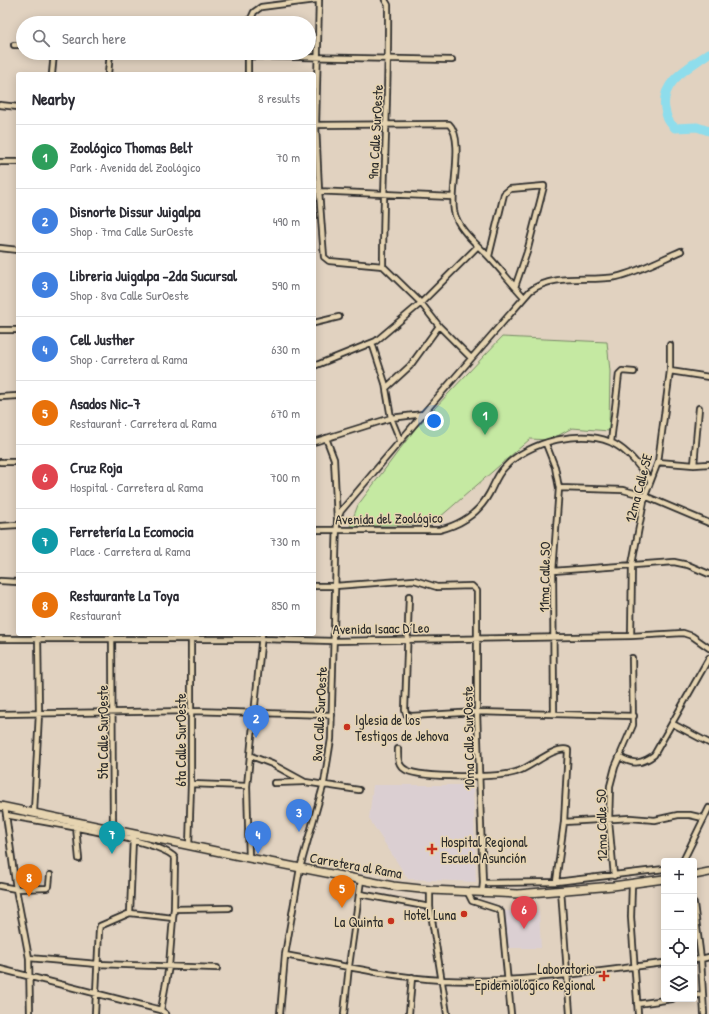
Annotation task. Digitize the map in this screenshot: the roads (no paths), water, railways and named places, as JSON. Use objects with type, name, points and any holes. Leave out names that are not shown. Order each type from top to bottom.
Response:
[{"type":"highway","name":"Carretera al Rama","points":[[2,806],[34,812],[76,825],[113,830],[133,837],[189,846],[361,880],[430,890],[518,894],[632,884],[661,879]]},
{"type":"highway","points":[[697,874],[709,872]]},
{"type":"street","points":[[252,16],[254,12],[261,7],[317,0],[318,58],[316,103]]},
{"type":"street","name":"9na Calle SurOeste","points":[[383,266],[383,195],[389,60],[388,5],[385,0]]},
{"type":"street","points":[[318,58],[452,60]]},
{"type":"street","points":[[52,72],[53,60]]},
{"type":"street","points":[[108,72],[109,60]]},
{"type":"street","points":[[248,60],[248,72]]},
{"type":"street","points":[[0,105],[16,107]]},
{"type":"street","points":[[316,126],[449,124],[452,126],[455,136],[456,158],[452,197],[457,219],[478,246],[489,256],[524,297]]},
{"type":"street","points":[[0,162],[16,162]]},
{"type":"street","points":[[489,256],[504,194],[510,189],[544,186],[527,252],[515,287]]},
{"type":"street","points":[[452,197],[316,191],[324,257],[329,261],[383,266],[421,303],[439,326],[470,358]]},
{"type":"street","points":[[316,365],[372,343],[421,303],[478,246]]},
{"type":"street","points":[[0,248],[16,250]]},
{"type":"street","points":[[337,520],[347,502],[470,358],[524,297],[535,287],[558,280],[616,276],[681,251]]},
{"type":"street","points":[[316,323],[339,317]]},
{"type":"street","points":[[386,388],[410,366],[439,326]]},
{"type":"street","points":[[0,330],[16,330]]},
{"type":"street","points":[[372,343],[386,388],[391,418],[400,440]]},
{"type":"street","name":"12ma Calle SE","points":[[631,636],[632,564],[644,496],[658,462],[670,371],[670,345]]},
{"type":"street","points":[[611,442],[618,374],[622,371],[634,372]]},
{"type":"street","points":[[670,371],[709,377]]},
{"type":"street","points":[[0,397],[16,396]]},
{"type":"street","points":[[694,465],[699,408]]},
{"type":"street","points":[[316,441],[391,418],[423,414]]},
{"type":"street","name":"8va Calle SurOeste","points":[[280,1014],[286,954],[300,868],[324,784],[331,739],[337,520],[334,459],[326,438]]},
{"type":"street","name":"Avenida del Zoológico","points":[[316,530],[439,530],[457,525],[477,510],[488,496],[498,475],[510,461],[529,449],[570,438],[600,439],[611,442],[625,451],[650,480]]},
{"type":"street","name":"11ma Calle SO","points":[[546,444],[555,467],[559,488],[553,572],[554,713]]},
{"type":"street","points":[[0,462],[16,462]]},
{"type":"street","points":[[658,462],[694,465],[709,464]]},
{"type":"street","points":[[559,488],[623,490],[644,496],[709,523]]},
{"type":"street","points":[[0,526],[16,525]]},
{"type":"street","points":[[553,572],[632,564],[680,563],[709,574]]},
{"type":"street","name":"10ma Calle SurOeste","points":[[335,586],[414,580],[437,587],[472,586],[477,591],[477,712],[483,883],[482,892]]},
{"type":"street","points":[[0,581],[16,582]]},
{"type":"street","points":[[316,586],[335,586]]},
{"type":"street","points":[[409,596],[406,714],[411,716],[477,712],[634,716]]},
{"type":"street","name":"Avenida Isaac D´Leo","points":[[0,639],[112,636],[262,636],[333,641],[478,637],[631,636],[687,633],[709,648]]},
{"type":"street","name":"5ta Calle SurOeste","points":[[112,636],[113,830]]},
{"type":"street","points":[[250,858],[247,786],[262,636]]},
{"type":"street","points":[[34,812],[39,713],[38,637]]},
{"type":"street","name":"6ta Calle SurOeste","points":[[189,846],[191,784],[191,637]]},
{"type":"street","name":"12ma Calle SO","points":[[614,876],[609,821],[611,781],[630,735],[634,716],[632,658]]},
{"type":"street","points":[[620,757],[630,763],[645,761],[654,756],[709,658]]},
{"type":"street","points":[[0,714],[191,711],[332,715]]},
{"type":"street","points":[[673,724],[709,743]]},
{"type":"street","points":[[398,748],[398,760],[400,765],[413,773],[479,777],[514,773],[528,767],[542,757],[567,750],[564,822],[556,882]]},
{"type":"street","points":[[251,756],[272,764],[306,782]]},
{"type":"street","points":[[274,783],[306,782],[359,790]]},
{"type":"street","points":[[191,784],[247,786]]},
{"type":"street","points":[[2,806],[6,815],[16,888],[29,958],[31,976],[30,1014]]},
{"type":"street","points":[[684,858],[709,808]]},
{"type":"street","points":[[6,815],[76,825],[133,837],[169,852],[175,858],[174,909],[169,966],[161,1010]]},
{"type":"street","points":[[564,822],[609,821],[630,818],[655,820],[678,815],[690,815],[703,818]]},
{"type":"street","points":[[76,825],[79,859]]},
{"type":"street","points":[[130,913],[133,837]]},
{"type":"street","points":[[483,883],[556,882],[661,869]]},
{"type":"street","points":[[0,886],[16,888],[46,888],[49,886],[50,875]]},
{"type":"street","points":[[344,1014],[361,880]]},
{"type":"street","points":[[632,884],[634,967],[638,1014]]},
{"type":"street","points":[[430,890],[430,907],[447,1014]]},
{"type":"street","points":[[561,890],[570,1014]]},
{"type":"street","points":[[467,891],[472,901],[497,909],[501,912],[511,1014]]},
{"type":"street","points":[[360,894],[430,907]]},
{"type":"street","points":[[174,909],[229,908]]},
{"type":"street","points":[[95,1014],[100,926],[130,913],[173,918]]},
{"type":"street","points":[[697,928],[701,959],[704,1014]]},
{"type":"street","points":[[286,954],[412,977],[441,980],[508,980],[566,975],[661,963]]},
{"type":"street","points":[[697,960],[709,957]]},
{"type":"street","points":[[29,958],[97,964],[217,968]]},
{"type":"street","points":[[0,969],[161,1010],[166,1014]]},
{"type":"street","points":[[410,1014],[412,977]]},
{"type":"street","points":[[697,995],[703,994]]},
{"type":"street","points":[[637,1004],[661,1001]]},
{"type":"waterway","points":[[709,53],[685,69],[678,76],[667,90],[665,99],[667,117],[675,128],[697,127],[709,131]]},
{"type":"place","name":"Zoológico Thomas Belt","points":[[485,435]]},
{"type":"place","name":"Iglesia de los Testigos de Jehova","points":[[347,727]]},
{"type":"place","name":"Disnorte Dissur Juigalpa","points":[[256,738]]},
{"type":"place","name":"Libreria Juigalpa -2da Sucursal","points":[[299,832]]},
{"type":"place","name":"Hospital Regional Escuela Asunción","points":[[432,849]]},
{"type":"place","name":"Ferretería La Ecomocia","points":[[112,854]]},
{"type":"place","name":"Cell Justher","points":[[258,854]]},
{"type":"place","name":"Restaurante La Toya","points":[[29,897]]},
{"type":"place","name":"Asados Nic-7","points":[[342,908]]},
{"type":"place","name":"Hotel Luna","points":[[464,914]]},
{"type":"place","name":"La Quinta","points":[[391,921]]},
{"type":"place","name":"Cruz Roja","points":[[524,929]]},
{"type":"place","name":"Laboratorio Epidemiológico Regional","points":[[604,976]]}]
